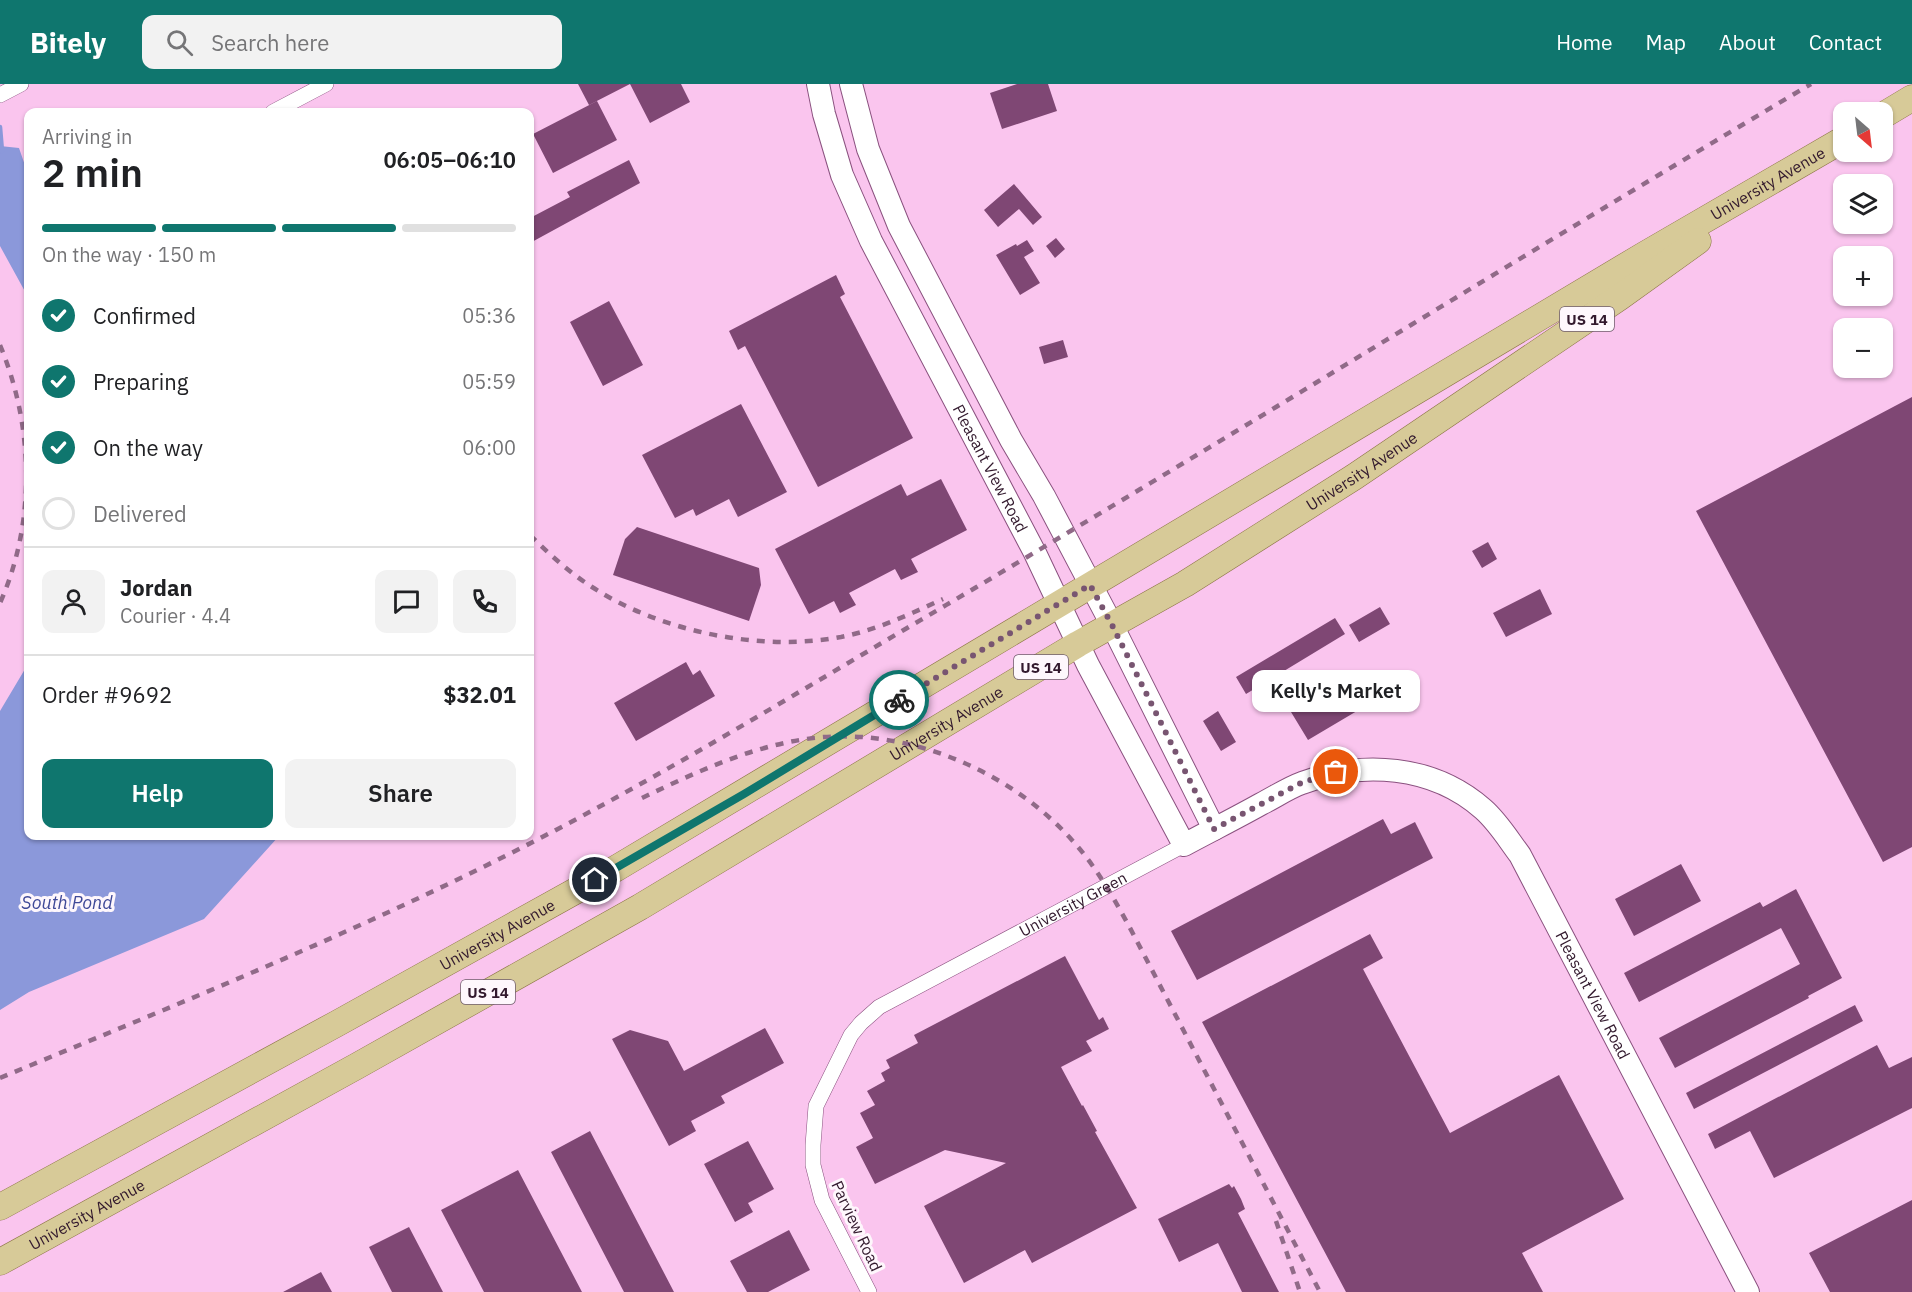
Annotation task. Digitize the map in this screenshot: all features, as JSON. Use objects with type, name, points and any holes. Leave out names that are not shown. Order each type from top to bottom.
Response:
[{"type":"main road","points":[[1893,109],[1912,98]]},
{"type":"main road","name":"US 14","points":[[1818,155],[1833,146]]},
{"type":"main road","name":"University Avenue","points":[[0,1207],[615,869],[1644,255],[1818,155]]},
{"type":"main road","name":"University Avenue","points":[[0,1262],[640,907],[1078,644],[1185,584],[1354,477],[1620,297],[1818,155]]},
{"type":"street","points":[[0,95],[21,84]]},
{"type":"street","points":[[281,108],[326,84]]},
{"type":"street","name":"Pleasant View Road","points":[[818,84],[824,114],[842,175],[871,241],[1035,553],[1078,644],[1184,845]]},
{"type":"street","name":"Pleasant View Road","points":[[851,84],[868,149],[899,226],[1112,625],[1214,829]]},
{"type":"street","name":"Pleasant View Road","points":[[1376,770],[1400,770],[1438,781],[1467,796],[1485,810],[1505,834],[1525,864],[1748,1292]]},
{"type":"street","name":"University Green","points":[[817,1104],[851,1035],[879,1007],[1301,783],[1336,772],[1376,770]]},
{"type":"street","name":"Parview Road","points":[[817,1104],[813,1145],[816,1183],[828,1215],[868,1292]]},
{"type":"water","points":[[0,146],[19,148],[24,162],[24,290],[0,246]]},
{"type":"water","name":"South Pond","points":[[24,671],[24,840],[275,840],[204,919],[29,992],[0,1010],[0,711]]},
{"type":"building","points":[[578,84],[630,84],[589,105]]},
{"type":"building","points":[[630,84],[681,84],[690,102],[650,123]]},
{"type":"building","points":[[1017,84],[1048,84],[1057,111],[1002,129],[990,93]]},
{"type":"building","points":[[597,101],[617,140],[553,173],[534,133]]},
{"type":"building","points":[[629,160],[640,183],[534,241],[534,216],[570,197],[567,192]]},
{"type":"building","points":[[1014,184],[1042,217],[1033,225],[1019,209],[998,227],[984,210]]},
{"type":"building","points":[[1056,238],[1065,249],[1055,258],[1046,246]]},
{"type":"building","points":[[1027,240],[1034,251],[1024,257],[1040,283],[1020,295],[996,255]]},
{"type":"building","points":[[836,275],[845,294],[840,297],[913,438],[818,487],[745,346],[738,350],[729,331]]},
{"type":"building","points":[[609,301],[643,365],[603,386],[570,322]]},
{"type":"building","points":[[1063,340],[1068,357],[1044,364],[1039,347]]},
{"type":"building","points":[[1912,397],[1912,847],[1883,862],[1696,511]]},
{"type":"building","points":[[741,404],[787,492],[738,517],[729,499],[696,516],[693,509],[675,518],[642,455]]},
{"type":"building","points":[[941,479],[967,530],[911,559],[918,572],[901,580],[895,569],[849,593],[856,605],[840,613],[834,601],[809,614],[775,549],[901,484],[907,496]]},
{"type":"building","points":[[637,527],[759,568],[761,585],[749,621],[613,575],[625,539]]},
{"type":"building","points":[[1488,542],[1497,559],[1482,568],[1472,551]]},
{"type":"building","points":[[1540,589],[1552,614],[1506,637],[1493,613]]},
{"type":"building","points":[[1380,607],[1390,624],[1359,642],[1349,625]]},
{"type":"building","points":[[1335,618],[1345,634],[1246,694],[1236,677]]},
{"type":"building","points":[[686,662],[693,675],[700,670],[715,696],[636,741],[614,703]]},
{"type":"building","points":[[1346,680],[1362,708],[1308,740],[1291,712]]},
{"type":"building","points":[[1218,711],[1236,742],[1221,751],[1203,721]]},
{"type":"building","points":[[1383,819],[1391,834],[1415,822],[1433,858],[1197,980],[1171,931]]},
{"type":"building","points":[[1681,864],[1701,901],[1634,936],[1615,899]]},
{"type":"building","points":[[1796,889],[1842,978],[1808,996],[1809,998],[1675,1068],[1659,1038],[1800,964],[1781,928],[1639,1002],[1624,973],[1760,902],[1763,907]]},
{"type":"building","points":[[1370,934],[1383,958],[1363,969],[1450,1133],[1559,1075],[1624,1199],[1522,1253],[1543,1292],[1346,1292],[1202,1022]]},
{"type":"building","points":[[1065,956],[1099,1020],[1103,1017],[1109,1029],[1086,1041],[1092,1051],[1061,1067],[1137,1208],[1032,1263],[1025,1250],[964,1283],[924,1206],[1006,1163],[945,1150],[875,1184],[856,1147],[873,1138],[860,1113],[875,1105],[867,1091],[885,1081],[881,1073],[890,1068],[886,1060],[918,1043],[914,1035]]},
{"type":"building","points":[[1855,1005],[1863,1021],[1694,1109],[1686,1093]]},
{"type":"building","points":[[765,1028],[784,1063],[721,1096],[725,1103],[691,1121],[696,1131],[669,1146],[612,1039],[630,1030],[668,1041],[684,1071]]},
{"type":"building","points":[[1877,1045],[1889,1068],[1912,1057],[1912,1108],[1774,1178],[1750,1131],[1715,1149],[1708,1134]]},
{"type":"building","points":[[590,1131],[674,1292],[624,1292],[551,1152]]},
{"type":"building","points":[[748,1141],[774,1189],[748,1203],[753,1212],[735,1222],[704,1164]]},
{"type":"building","points":[[518,1170],[582,1292],[484,1292],[441,1210]]},
{"type":"building","points":[[1229,1184],[1232,1188],[1234,1186],[1241,1199],[1245,1209],[1238,1213],[1279,1292],[1242,1292],[1218,1243],[1179,1262],[1158,1219]]},
{"type":"building","points":[[1912,1200],[1912,1292],[1830,1292],[1809,1253]]},
{"type":"building","points":[[409,1227],[443,1292],[392,1292],[369,1247]]},
{"type":"building","points":[[789,1230],[810,1270],[768,1292],[747,1292],[730,1261]]},
{"type":"building","points":[[321,1272],[332,1292],[283,1292]]},
{"type":"waterway","points":[[0,127],[2,151]]},
{"type":"railway","points":[[0,1078],[359,926],[500,859],[653,777],[1016,563],[1811,84]]},
{"type":"railway","points":[[0,345],[11,376],[24,441]]},
{"type":"railway","points":[[0,603],[12,572],[24,514]]},
{"type":"railway","points":[[534,539],[576,576],[619,603],[680,627],[745,640],[778,642],[841,637],[880,626],[943,599]]},
{"type":"railway","points":[[642,798],[699,771],[759,749],[800,740],[837,736],[874,738],[911,745],[948,756],[1015,791],[1045,813],[1071,839],[1088,859],[1110,892],[1320,1292]]},
{"type":"railway","points":[[1276,1221],[1300,1292]]},
{"type":"way so far","points":[[899,700],[1090,585],[1214,829],[1301,783],[1336,772]]},
{"type":"place","name":"Kelly's Market","points":[[1336,772]]},
{"type":"route","points":[[595,880],[744,794],[899,700]]}]
